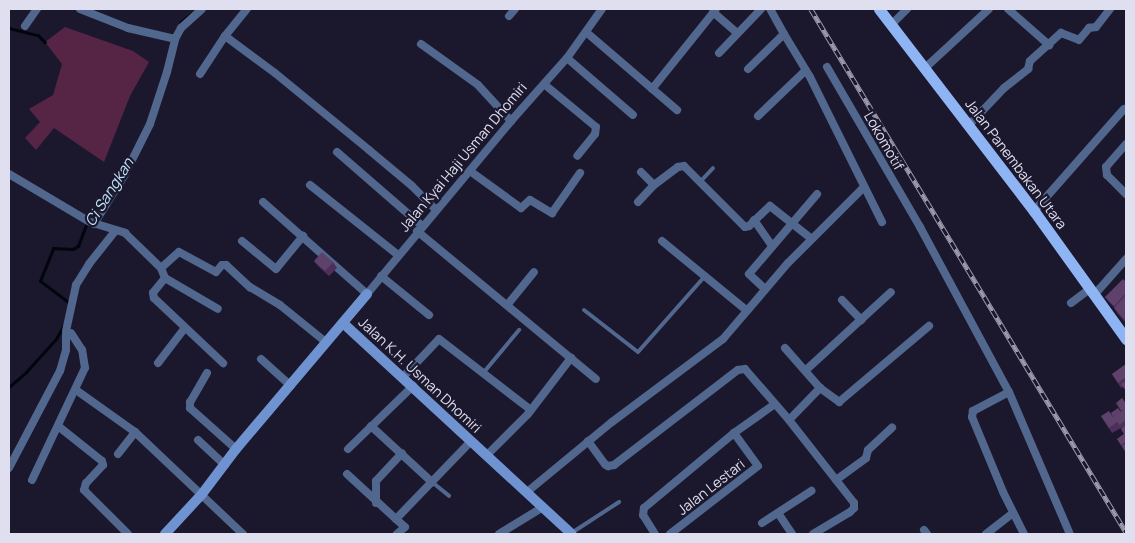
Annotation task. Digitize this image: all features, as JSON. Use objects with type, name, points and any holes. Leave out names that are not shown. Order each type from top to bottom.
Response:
[{"type":"main road","name":"Jalan Panembakan Utara","points":[[879,9],[1034,211],[1126,339]]},
{"type":"main road","name":"Jalan Kyai Haji Usman Dhomiri","points":[[343,323],[367,294]]},
{"type":"main road","name":"Jalan K.H. Usman Dhomiri","points":[[165,534],[202,494],[236,449],[343,323],[571,534]]},
{"type":"street","points":[[25,26],[36,9]]},
{"type":"street","points":[[80,9],[128,28],[173,39]]},
{"type":"street","points":[[90,222],[124,176],[150,124],[165,81],[173,39],[181,28],[202,9]]},
{"type":"street","points":[[200,74],[225,36],[247,9]]},
{"type":"street","points":[[510,16],[515,9]]},
{"type":"street","name":"Jalan Kyai Haji Usman Dhomiri","points":[[367,294],[511,120],[567,58],[602,9]]},
{"type":"street","points":[[719,53],[736,33],[761,9]]},
{"type":"street","points":[[770,9],[808,74],[882,222]]},
{"type":"street","points":[[891,25],[907,9]]},
{"type":"street","points":[[925,68],[989,9]]},
{"type":"street","points":[[1008,9],[1049,45]]},
{"type":"street","points":[[968,126],[1004,88],[1028,69],[1030,61],[1062,32],[1079,40],[1090,28],[1096,28],[1110,9]]},
{"type":"street","points":[[652,88],[714,10],[736,33]]},
{"type":"street","points":[[586,32],[677,110]]},
{"type":"street","points":[[748,69],[784,34]]},
{"type":"street","points":[[225,36],[269,68],[362,144],[412,186],[436,210]]},
{"type":"street","points":[[421,44],[478,85],[511,120]]},
{"type":"street","points":[[567,58],[633,115]]},
{"type":"street","name":"Lokomotif","points":[[827,67],[920,227],[1008,392],[1070,534]]},
{"type":"street","points":[[758,116],[808,74]]},
{"type":"street","points":[[544,84],[596,128],[595,134],[577,156]]},
{"type":"street","points":[[1034,211],[1124,109]]},
{"type":"street","points":[[1126,144],[1106,167],[1107,174],[1126,194]]},
{"type":"street","points":[[337,152],[420,229],[596,379]]},
{"type":"street","points":[[638,202],[654,184],[681,166],[700,182],[745,227],[769,206],[812,240]]},
{"type":"street","points":[[470,171],[520,208],[530,200],[552,213],[580,173]]},
{"type":"street","points":[[641,172],[654,184]]},
{"type":"street","points":[[9,174],[90,222],[125,233],[161,268],[165,278],[218,309]]},
{"type":"street","points":[[310,185],[398,255]]},
{"type":"street","points":[[527,492],[588,441],[723,339],[765,289],[864,187]]},
{"type":"street","points":[[765,289],[749,274],[817,194]]},
{"type":"street","points":[[263,202],[367,294]]},
{"type":"street","points":[[754,220],[772,246]]},
{"type":"street","points":[[9,468],[65,359],[76,285],[88,264],[116,230]]},
{"type":"street","points":[[242,241],[276,268],[303,236]]},
{"type":"street","points":[[662,241],[746,310]]},
{"type":"street","points":[[161,268],[176,253],[183,253],[216,272],[222,265],[226,265],[250,287],[257,292],[259,291],[298,318],[326,343]]},
{"type":"street","points":[[1071,303],[1093,291],[1126,259]]},
{"type":"street","points":[[508,304],[534,272]]},
{"type":"street","points":[[382,276],[429,315]]},
{"type":"street","points":[[165,278],[153,297],[222,364]]},
{"type":"street","points":[[806,370],[891,292]]},
{"type":"street","points":[[842,300],[860,320]]},
{"type":"street","points":[[785,348],[820,388],[839,402],[929,326]]},
{"type":"street","points":[[158,363],[184,329]]},
{"type":"street","points":[[32,480],[85,368],[82,350],[68,333]]},
{"type":"street","points":[[403,377],[439,338],[531,410]]},
{"type":"street","points":[[487,455],[531,410],[571,358]]},
{"type":"street","points":[[261,359],[290,386]]},
{"type":"street","points":[[588,441],[605,464],[608,466],[614,465],[741,369],[749,371],[854,503],[854,508],[850,512],[813,534]]},
{"type":"street","points":[[207,373],[190,402],[190,408],[236,449]]},
{"type":"street","points":[[348,450],[413,386]]},
{"type":"street","points":[[789,420],[820,388]]},
{"type":"street","points":[[76,390],[135,432],[243,534]]},
{"type":"street","points":[[1008,392],[974,410],[972,414],[1013,513],[1024,534]]},
{"type":"street","points":[[655,534],[643,515],[644,508],[734,433],[775,404]]},
{"type":"street","points":[[58,426],[102,461],[103,465],[86,484],[84,490],[128,534]]},
{"type":"street","points":[[371,426],[432,482]]},
{"type":"street","points":[[836,480],[866,458],[868,450],[892,428]]},
{"type":"street","points":[[118,454],[135,432]]},
{"type":"street","name":"Jalan Lestari","points":[[670,534],[758,466],[734,433]]},
{"type":"street","points":[[198,440],[224,465]]},
{"type":"street","points":[[396,519],[471,441]]},
{"type":"street","points":[[376,503],[376,482],[402,453]]},
{"type":"street","points":[[347,474],[376,503],[405,527],[397,534]]},
{"type":"street","points":[[762,523],[811,491]]},
{"type":"street","points":[[499,534],[542,507]]},
{"type":"street","points":[[986,534],[1013,513]]},
{"type":"street","points":[[778,514],[792,534]]},
{"type":"lane","points":[[700,182],[713,168]]},
{"type":"lane","points":[[584,310],[638,352],[705,276]]},
{"type":"lane","points":[[484,372],[519,330]]},
{"type":"lane","points":[[432,482],[450,496]]},
{"type":"lane","points":[[571,534],[618,502]]},
{"type":"shaded area","points":[[65,27],[133,51],[149,62],[130,96],[104,162],[54,128],[36,150],[25,138],[40,122],[29,109],[53,95],[62,64],[45,42]]},
{"type":"building","points":[[322,252],[333,262],[325,271],[314,261]]},
{"type":"building","points":[[1123,279],[1126,282],[1126,293],[1114,306],[1105,297]]},
{"type":"building","points":[[1126,295],[1126,321],[1114,308]]},
{"type":"building","points":[[1126,364],[1126,377],[1118,383],[1112,374]]},
{"type":"building","points":[[1126,381],[1126,391],[1121,384]]},
{"type":"building","points":[[1122,398],[1126,401],[1126,408],[1121,411],[1116,403]]},
{"type":"building","points":[[1118,408],[1121,412],[1113,417],[1111,413]]},
{"type":"building","points":[[1126,408],[1126,420],[1119,425],[1117,422],[1109,428],[1101,416],[1109,411],[1113,417]]},
{"type":"building","points":[[1126,425],[1126,442],[1121,445],[1117,439],[1124,434],[1121,429]]},
{"type":"building","points":[[1126,443],[1126,451],[1125,451],[1122,446]]},
{"type":"waterway","name":"Ci Sangkan","points":[[173,37],[181,22],[191,14]]},
{"type":"waterway","points":[[9,28],[38,35],[45,42]]},
{"type":"waterway","name":"Ci Sangkan","points":[[69,303],[40,281],[53,248],[73,249],[78,246],[87,223]]},
{"type":"waterway","name":"Ci Sangkan","points":[[9,387],[26,372],[56,339],[64,325]]},
{"type":"railway","points":[[811,9],[1126,532]]}]
